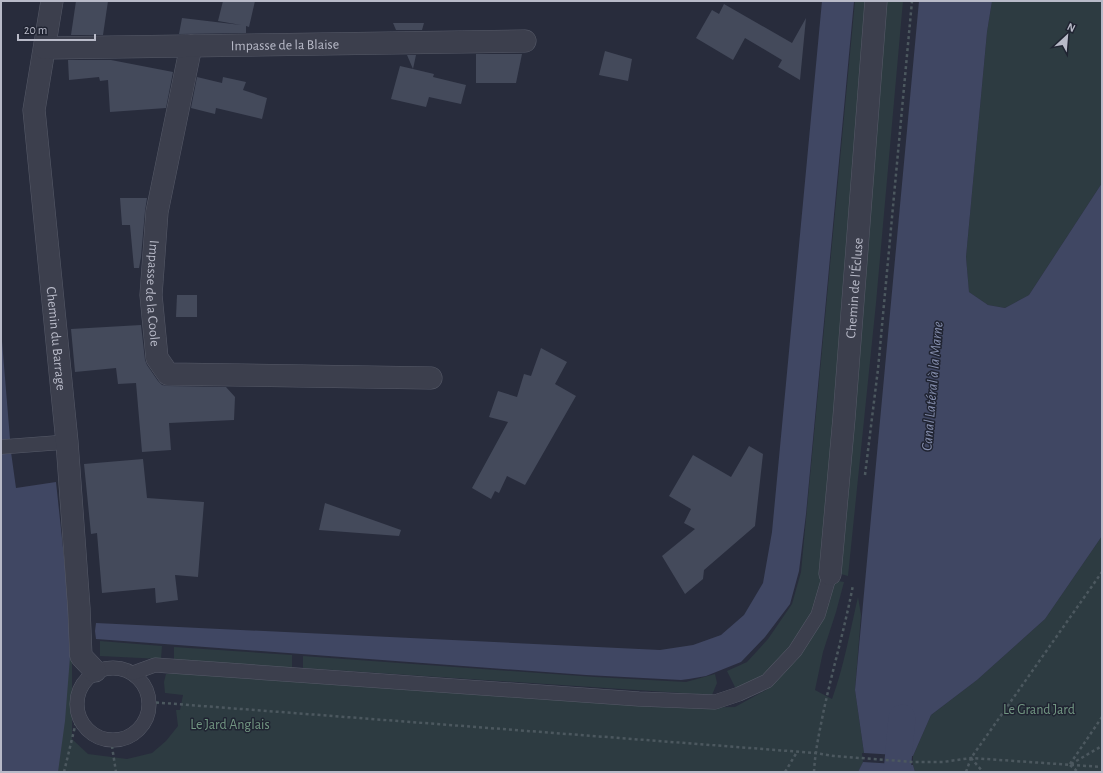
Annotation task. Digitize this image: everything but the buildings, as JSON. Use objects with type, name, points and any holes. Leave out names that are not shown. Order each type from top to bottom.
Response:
[{"type":"street","name":"Chemin du Barrage","points":[[52,1],[34,110],[67,442],[79,608],[88,664]]},
{"type":"street","name":"Chemin de l'Écluse","points":[[830,574],[844,418],[876,1]]},
{"type":"street","name":"Impasse de la Blaise","points":[[45,48],[525,40]]},
{"type":"street","name":"Impasse de la Coole","points":[[191,46],[157,212],[151,295],[157,358],[168,374],[431,378]]},
{"type":"lane","points":[[1,447],[67,442]]},
{"type":"lane","points":[[133,673],[155,665],[631,698],[714,702],[739,694],[767,681],[795,651],[818,615],[830,574]]},
{"type":"lane","points":[[88,664],[104,668],[114,667],[124,669],[133,673],[142,682],[150,702],[146,717],[141,727],[122,739],[111,740],[100,738],[90,732],[82,724],[78,714],[76,701],[79,689],[86,679],[88,664]]},
{"type":"path","points":[[966,772],[971,758],[1102,572]]},
{"type":"path","points":[[150,702],[815,753],[834,756],[913,762],[943,762],[971,758],[1102,767]]},
{"type":"path","points":[[64,772],[78,714]]},
{"type":"path","points":[[1070,764],[1102,717]]},
{"type":"path","points":[[111,740],[116,772]]},
{"type":"path","points":[[1070,764],[1102,746]]},
{"type":"path","points":[[785,772],[797,752]]},
{"type":"path","points":[[814,772],[815,753]]},
{"type":"path","points":[[971,758],[983,772]]},
{"type":"path","points":[[1070,764],[1078,772]]},
{"type":"green space","points":[[855,1],[873,1],[823,579],[813,612],[770,674],[737,691],[727,671],[747,662],[768,639],[792,604],[801,572]]},
{"type":"green space","points":[[879,1],[903,1],[876,303],[848,576],[837,573]]},
{"type":"green space","points":[[992,1],[1102,1],[1102,183],[1029,295],[1005,308],[988,305],[969,292],[966,257],[987,32]]},
{"type":"green space","name":"Le Grand Jard","points":[[1102,536],[1102,772],[915,772],[913,756],[931,715],[977,680],[1045,619]]},
{"type":"green space","name":"Le Jard Anglais","points":[[832,580],[844,582],[823,652],[815,690],[832,699],[843,661],[858,597],[861,615],[855,690],[864,753],[862,753],[863,762],[858,772],[37,772],[72,638],[72,739],[88,754],[127,759],[152,753],[166,741],[178,726],[176,710],[180,710],[183,695],[165,693],[164,682],[166,674],[186,672],[680,708],[735,707],[766,690],[790,663]]},
{"type":"green space","points":[[100,641],[162,646],[161,659],[100,656]]},
{"type":"green space","points":[[174,647],[292,655],[292,668],[174,661]]},
{"type":"green space","points":[[303,656],[686,682],[715,674],[717,683],[712,695],[303,668]]},
{"type":"water","points":[[822,1],[854,1],[806,514],[799,571],[790,604],[765,637],[741,662],[706,676],[681,680],[586,675],[96,639],[96,623],[660,650],[693,645],[721,635],[744,615],[763,583],[772,532]]},
{"type":"water","points":[[919,1],[992,1],[987,32],[966,257],[969,292],[988,305],[1005,308],[1029,295],[1102,183],[1102,536],[1045,619],[977,680],[931,715],[913,756],[864,753],[855,690]]},
{"type":"water","points":[[1,329],[11,440],[1,441]]},
{"type":"water","points":[[1,452],[11,452],[16,488],[56,482],[69,604],[71,644],[65,721],[58,772],[1,772]]},
{"type":"water","points":[[863,762],[913,765],[915,772],[858,772]]},
{"type":"waterway","name":"Canal Latéral à la Marne","points":[[897,772],[902,718]]}]
